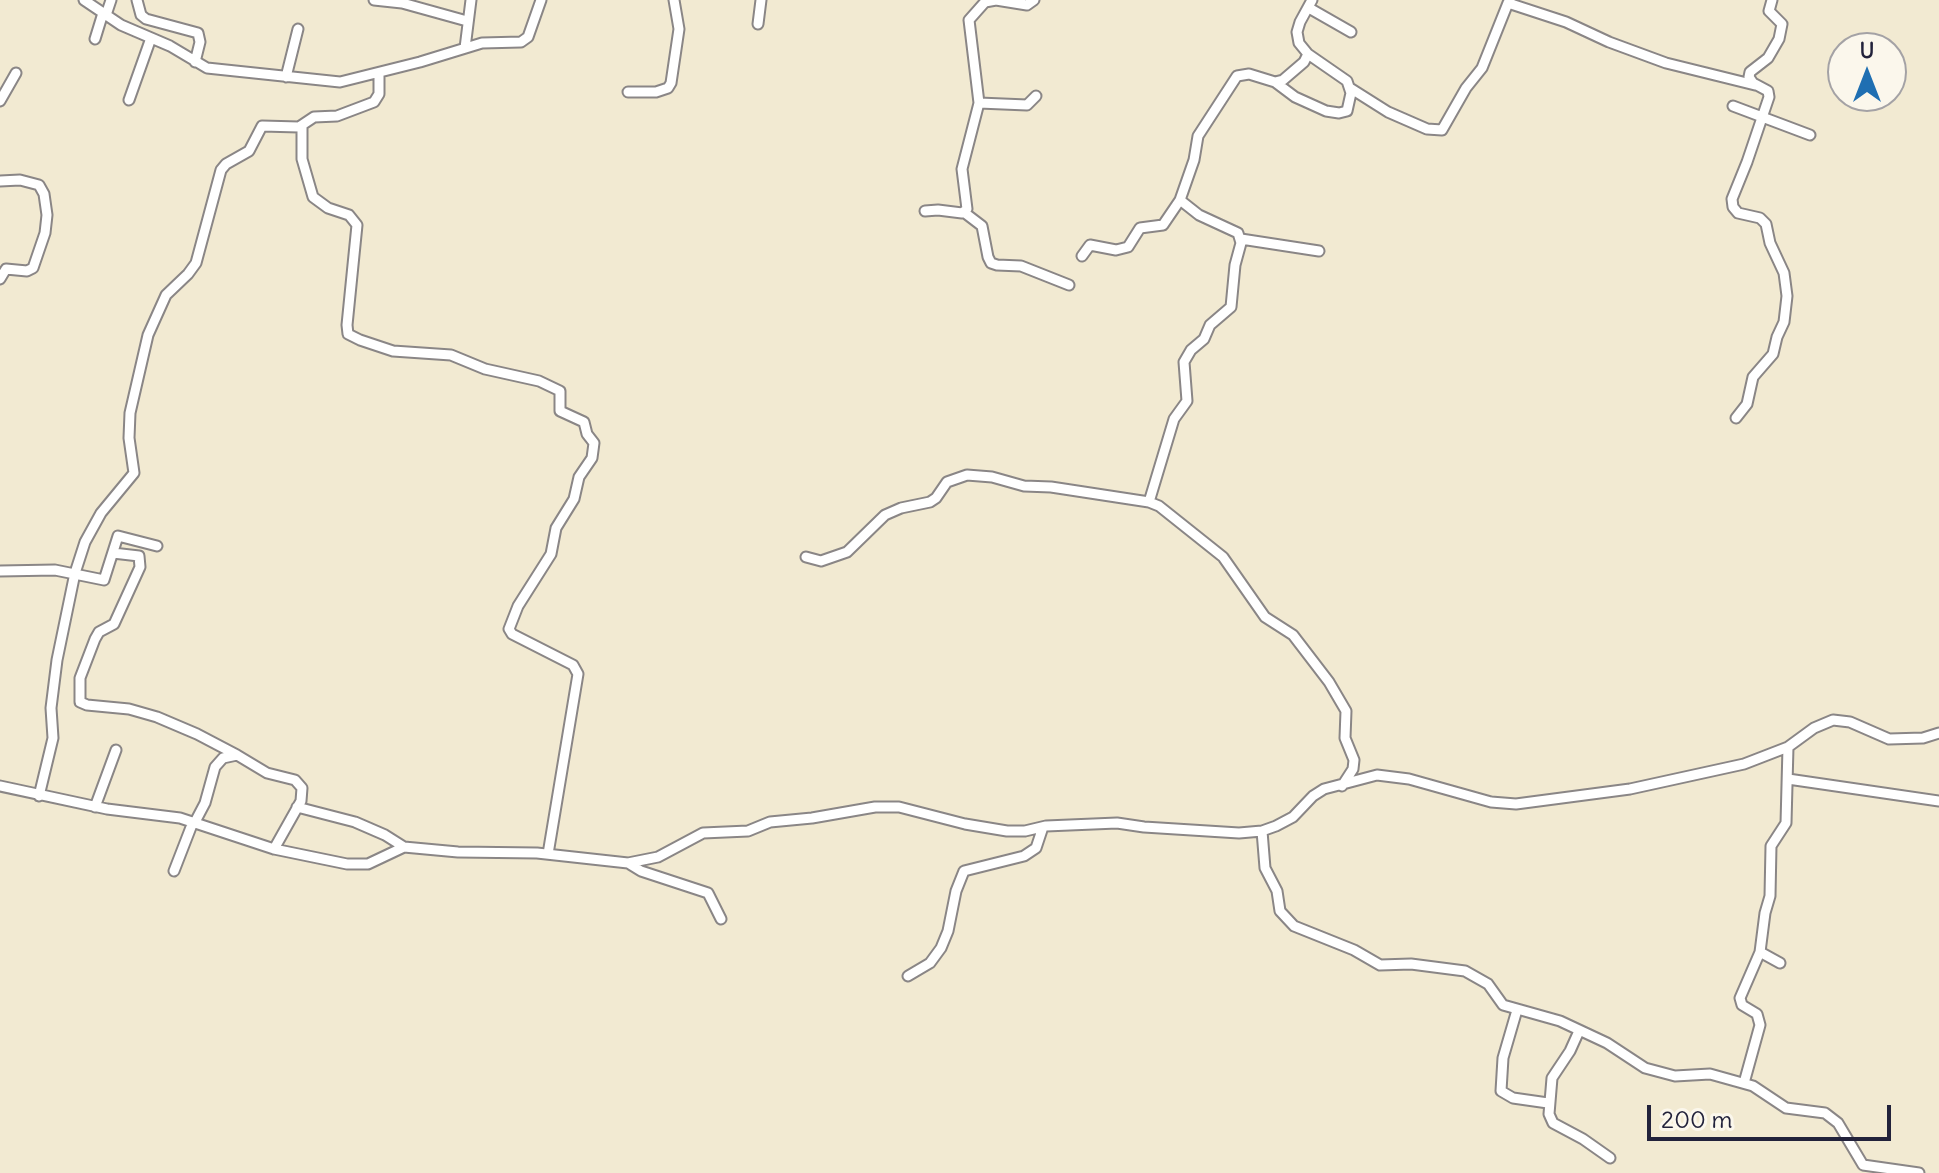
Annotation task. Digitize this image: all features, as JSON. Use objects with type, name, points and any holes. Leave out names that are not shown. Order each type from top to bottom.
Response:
[{"type":"street","points":[[84,0],[121,25],[217,70],[340,82],[486,42],[512,43],[525,39],[541,0]]},
{"type":"street","points":[[95,39],[111,0]]},
{"type":"street","points":[[137,0],[142,17],[198,33],[195,62]]},
{"type":"street","points":[[374,0],[398,2],[467,21]]},
{"type":"street","points":[[465,48],[471,0]]},
{"type":"street","points":[[628,92],[656,92],[668,88],[671,83],[679,29],[674,0]]},
{"type":"street","points":[[758,24],[761,0]]},
{"type":"street","points":[[965,213],[968,204],[963,162],[979,103],[969,20],[985,2],[996,0],[1027,5],[1034,0]]},
{"type":"street","points":[[1736,418],[1747,404],[1753,377],[1773,354],[1784,322],[1788,291],[1766,224],[1760,218],[1741,215],[1732,204],[1769,93],[1750,80],[1750,72],[1771,53],[1782,28],[1780,20],[1769,11],[1772,0]]},
{"type":"street","points":[[1351,32],[1310,4],[1297,32],[1299,43],[1308,54],[1343,77],[1350,88],[1388,112],[1427,129],[1442,130],[1466,88],[1482,68],[1509,2],[1666,63],[1757,86]]},
{"type":"street","points":[[286,77],[298,29]]},
{"type":"street","points":[[129,100],[151,38]]},
{"type":"street","points":[[1275,82],[1299,68],[1308,54]]},
{"type":"street","points":[[0,101],[16,73]]},
{"type":"street","points":[[39,796],[53,738],[51,708],[57,660],[75,573],[92,528],[107,505],[133,476],[130,413],[148,335],[166,295],[196,263],[222,167],[249,151],[262,126],[296,128],[314,117],[337,116],[374,102],[379,94],[379,73]]},
{"type":"street","points":[[1082,256],[1090,245],[1116,250],[1128,247],[1140,228],[1163,225],[1180,200],[1194,160],[1198,136],[1240,74],[1275,82],[1295,97],[1326,111],[1339,113],[1347,111],[1349,107],[1350,88]]},
{"type":"street","points":[[979,103],[1027,105],[1036,96]]},
{"type":"street","points":[[1733,106],[1810,135]]},
{"type":"street","points":[[302,126],[302,159],[313,197],[319,203],[349,215],[357,225],[348,334],[393,351],[456,357],[485,369],[539,381],[559,390],[560,411],[584,422],[587,434],[594,443],[593,454],[580,474],[576,495],[556,528],[549,558],[518,606],[509,630],[565,660],[576,668],[578,674],[548,854]]},
{"type":"street","points":[[0,181],[20,180],[39,185],[44,194],[47,215],[45,233],[33,268],[27,271],[6,269],[0,279]]},
{"type":"street","points":[[1180,200],[1199,215],[1230,228],[1241,239],[1319,251]]},
{"type":"street","points":[[925,211],[965,213],[982,226],[991,263],[1021,266],[1069,285]]},
{"type":"street","points":[[1149,502],[1174,419],[1187,401],[1184,362],[1191,350],[1204,339],[1213,322],[1231,307],[1241,239]]},
{"type":"street","points":[[806,557],[821,561],[847,552],[885,515],[930,502],[947,482],[967,475],[992,477],[1020,486],[1051,487],[1149,502],[1223,557],[1265,617],[1293,635],[1322,673],[1347,715],[1345,738],[1354,765],[1342,786]]},
{"type":"street","points":[[0,571],[75,573],[104,580],[119,536],[157,546]]},
{"type":"street","points":[[113,553],[139,556],[140,567],[114,624],[99,632],[95,639],[80,678],[80,702],[129,709],[157,717],[197,734],[267,773],[298,782],[302,793],[297,807],[274,849]]},
{"type":"street","points":[[0,786],[95,807],[194,822],[311,859],[358,865],[375,861],[404,847],[548,854],[628,863],[658,857],[703,833],[748,831],[770,822],[886,806],[997,831],[1117,823],[1216,832],[1262,831],[1293,817],[1318,793],[1369,776],[1388,775],[1491,802],[1516,804],[1641,787],[1744,764],[1788,747],[1814,728],[1833,720],[1850,722],[1889,739],[1923,738],[1939,733]]},
{"type":"street","points":[[1744,1083],[1760,1025],[1757,1014],[1742,1005],[1740,998],[1760,952],[1770,896],[1771,846],[1785,825],[1788,747]]},
{"type":"street","points":[[95,807],[116,750]]},
{"type":"street","points":[[174,871],[205,803],[215,767],[223,758],[237,755]]},
{"type":"street","points":[[1788,779],[1939,801]]},
{"type":"street","points":[[297,807],[355,822],[404,847]]},
{"type":"street","points":[[908,976],[930,963],[941,948],[964,871],[1024,856],[1036,848],[1043,827]]},
{"type":"street","points":[[1262,831],[1265,868],[1277,891],[1280,911],[1291,925],[1354,950],[1375,964],[1465,971],[1488,984],[1498,1002],[1517,1010],[1546,1015],[1607,1043],[1645,1068],[1675,1076],[1710,1074],[1744,1083],[1761,1090],[1782,1106],[1815,1110],[1834,1119],[1863,1169],[1919,1173]]},
{"type":"street","points":[[628,863],[655,877],[708,893],[721,919]]},
{"type":"street","points":[[1760,952],[1780,963]]},
{"type":"street","points":[[1517,1010],[1503,1058],[1501,1091],[1507,1096],[1548,1103]]},
{"type":"street","points":[[1579,1031],[1552,1078],[1549,1114],[1553,1123],[1610,1158]]}]
